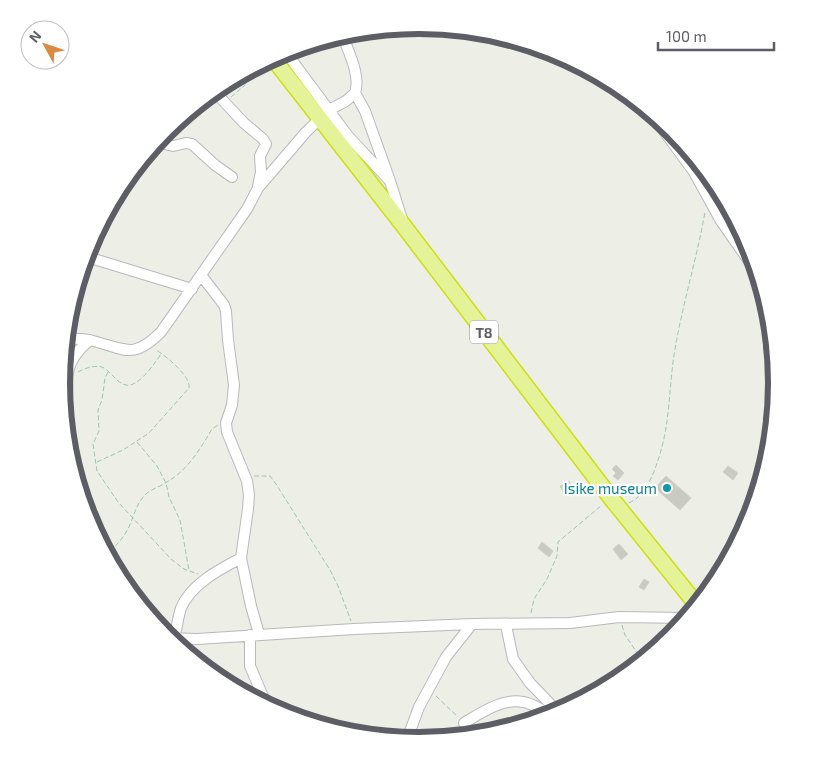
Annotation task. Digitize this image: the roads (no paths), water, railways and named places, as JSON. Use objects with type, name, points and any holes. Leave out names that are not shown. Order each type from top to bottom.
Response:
[{"type":"highway","name":"T8","points":[[274,65],[324,115],[403,225],[613,501],[692,600]]},
{"type":"street","points":[[73,338],[90,340],[120,349],[134,350],[144,346],[161,332],[274,167],[324,115],[355,93],[357,87],[355,75],[344,42]]},
{"type":"street","points":[[289,58],[324,115],[390,181]]},
{"type":"street","points":[[355,93],[365,111],[390,181],[403,225]]},
{"type":"street","points":[[219,97],[266,144],[260,156],[261,176],[258,188]]},
{"type":"street","points":[[164,144],[173,146],[186,143],[192,144],[215,165],[232,177]]},
{"type":"street","points":[[675,146],[691,167],[721,221],[744,253]]},
{"type":"street","points":[[93,258],[192,289]]},
{"type":"street","points":[[201,276],[224,305],[226,311],[234,385],[232,405],[226,423],[227,432],[246,477],[249,495],[241,558],[255,634],[250,666],[263,695]]},
{"type":"street","points":[[70,368],[76,355],[90,340]]},
{"type":"street","points":[[173,631],[183,604],[207,577],[241,558]]},
{"type":"street","points":[[180,638],[472,624],[570,623],[619,617],[677,618]]},
{"type":"street","points":[[410,732],[417,712],[446,657],[472,624]]},
{"type":"street","points":[[506,624],[513,659],[530,683],[552,706]]},
{"type":"street","points":[[464,723],[496,705],[516,701],[524,702],[542,710]]},
{"type":"place","name":"Isike museum","points":[[667,488]]}]
